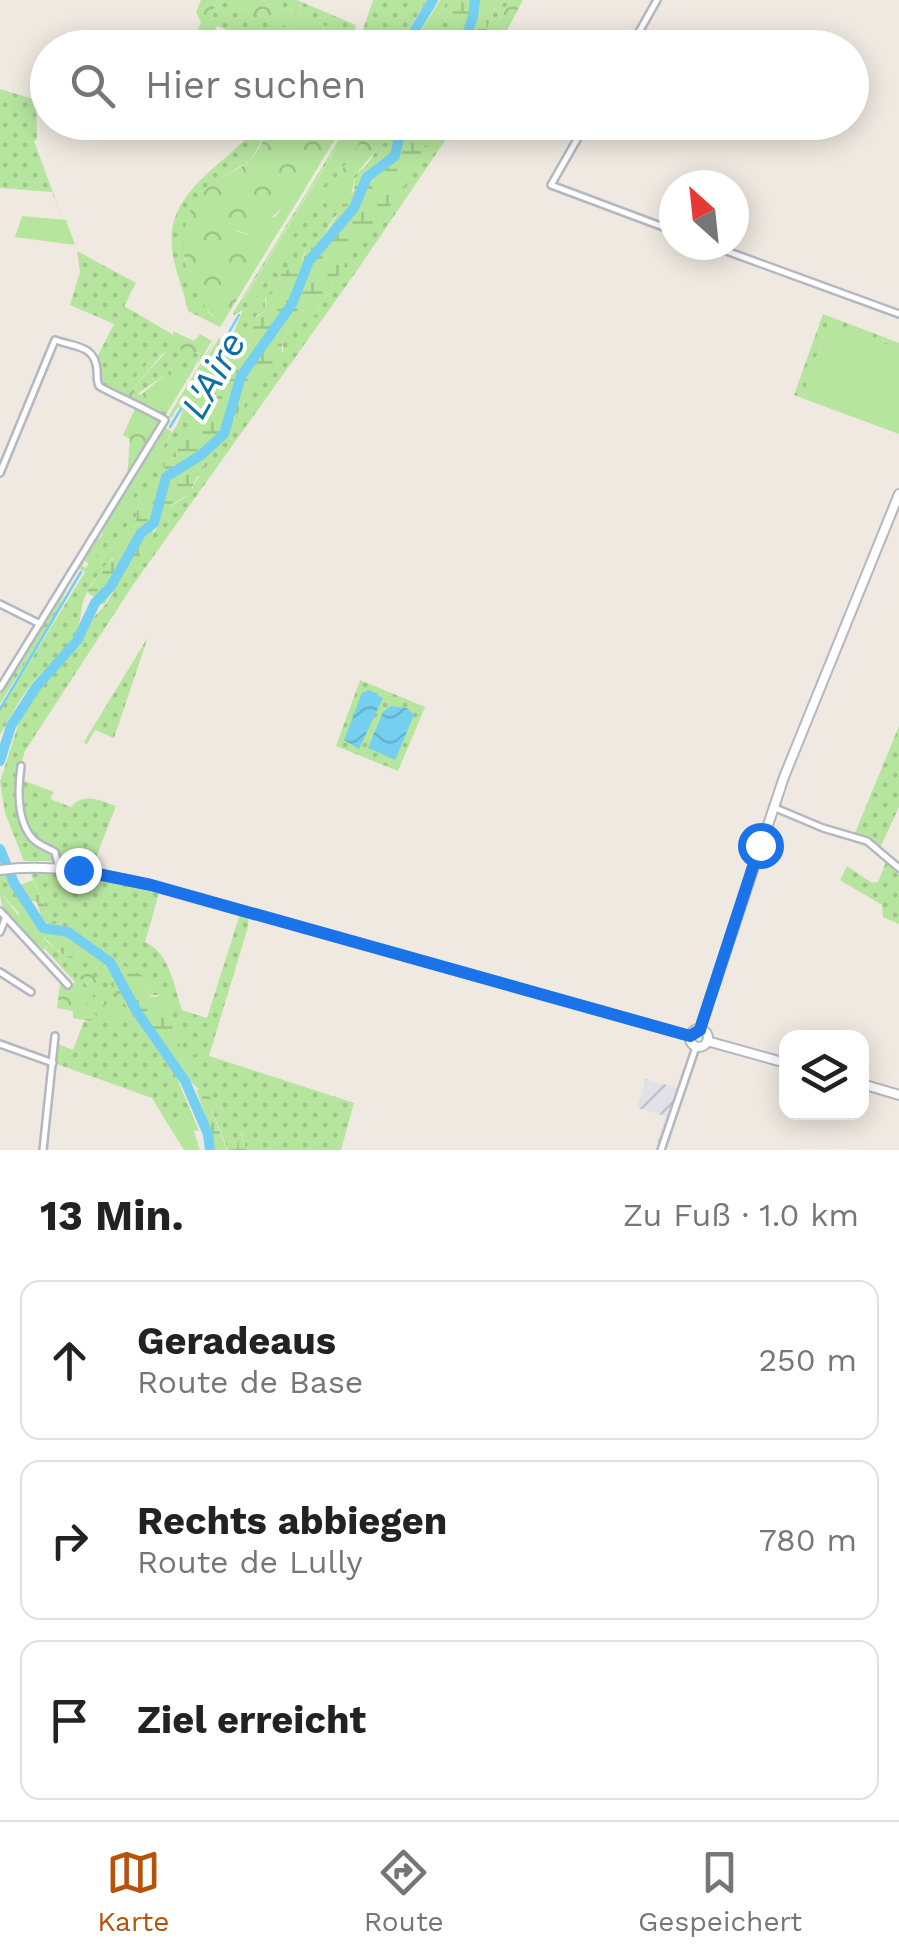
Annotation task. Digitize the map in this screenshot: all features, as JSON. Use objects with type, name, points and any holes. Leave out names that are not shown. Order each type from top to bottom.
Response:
[{"type":"main road","points":[[690,1036],[700,1030],[773,806],[899,494]]},
{"type":"main road","points":[[0,870],[59,868],[151,885],[690,1036],[696,1047],[707,1041],[707,1035],[700,1030]]},
{"type":"main road","points":[[707,1041],[779,1061]]},
{"type":"main road","points":[[869,1086],[899,1095]]},
{"type":"street","points":[[640,30],[658,0]]},
{"type":"street","points":[[577,140],[551,186],[659,226]]},
{"type":"street","points":[[749,260],[899,314]]},
{"type":"street","points":[[0,473],[55,340],[92,352],[97,382],[102,389],[142,405],[164,420],[0,688]]},
{"type":"street","points":[[0,604],[40,624]]},
{"type":"street","points":[[21,766],[20,802],[26,826],[34,840],[55,852],[59,868]]},
{"type":"street","points":[[773,806],[823,828],[867,841],[899,868]]},
{"type":"street","points":[[0,911],[68,984]]},
{"type":"street","points":[[0,932],[6,918]]},
{"type":"street","points":[[0,972],[30,992]]},
{"type":"street","points":[[43,1150],[55,1036]]},
{"type":"street","points":[[0,1044],[53,1062]]},
{"type":"street","points":[[662,1150],[696,1047]]},
{"type":"shaded area","points":[[646,1079],[678,1088],[661,1142],[657,1141],[666,1116],[637,1108]]},
{"type":"green space","points":[[201,0],[217,0],[207,30],[198,30],[201,22],[196,12]]},
{"type":"green space","points":[[217,0],[296,30],[227,30],[217,26],[215,30],[208,30]]},
{"type":"green space","points":[[219,0],[261,0],[336,30],[297,30]]},
{"type":"green space","points":[[261,0],[297,0],[356,25],[355,30],[336,30]]},
{"type":"green space","points":[[373,0],[427,0],[408,30],[363,30]]},
{"type":"green space","points":[[440,0],[448,0],[435,22],[447,30],[421,30]]},
{"type":"green space","points":[[448,0],[457,0],[445,21],[458,30],[442,30],[435,22]]},
{"type":"green space","points":[[457,0],[498,0],[487,30],[458,30],[445,21]]},
{"type":"green space","points":[[498,0],[510,0],[493,30],[487,30]]},
{"type":"green space","points":[[510,0],[523,0],[507,30],[493,30]]},
{"type":"green space","points":[[0,89],[30,98],[30,140],[36,140],[63,220],[52,192],[0,188]]},
{"type":"green space","points":[[262,140],[250,160],[208,187],[184,231],[184,259],[209,313],[222,324],[220,327],[188,311],[173,256],[173,228],[187,195],[242,142]]},
{"type":"green space","points":[[263,140],[322,140],[332,144],[297,202],[287,204],[250,235],[233,229],[269,247],[222,324],[208,311],[189,277],[183,240],[187,221],[207,188],[242,166]]},
{"type":"green space","points":[[339,140],[344,140],[339,149],[336,148],[243,299],[250,304],[350,140],[361,140],[323,201],[332,207],[383,140],[393,140],[381,150],[379,165],[354,180],[350,195],[325,235],[307,245],[301,262],[281,274],[278,286],[265,298],[265,311],[256,316],[251,344],[240,351],[239,366],[227,374],[226,384],[196,431],[177,442],[176,457],[165,464],[163,477],[153,483],[151,495],[138,506],[125,541],[87,592],[74,637],[28,688],[0,735],[0,710],[85,572],[79,569],[69,579],[164,424],[149,458],[142,463],[82,566],[86,568],[177,425],[183,410],[178,407],[168,417],[218,335],[196,376],[187,406],[232,336],[243,310],[233,313]]},
{"type":"green space","points":[[342,140],[352,140],[251,305],[243,300]]},
{"type":"green space","points":[[361,140],[384,140],[346,188],[339,208],[334,210],[323,201]]},
{"type":"green space","points":[[428,140],[445,140],[133,585],[25,751],[18,784],[20,817],[30,839],[54,861],[24,861],[5,813],[0,782],[19,722],[43,683],[80,646],[120,579],[140,563],[140,553],[166,514],[203,474],[205,460],[283,351],[288,330],[318,311],[320,300],[331,293],[333,279],[346,259],[381,224],[383,212],[402,191],[408,168],[419,160]]},
{"type":"green space","points":[[433,140],[422,148],[419,161],[408,168],[406,184],[381,224],[346,259],[343,272],[333,279],[331,293],[320,300],[317,314],[288,330],[281,356],[246,398],[243,410],[233,417],[223,440],[205,460],[203,474],[196,478],[190,493],[172,505],[165,521],[154,528],[150,544],[140,553],[140,563],[120,579],[104,605],[87,592],[113,559],[114,547],[124,540],[126,526],[136,520],[138,506],[150,495],[153,483],[163,477],[165,464],[176,457],[177,442],[196,431],[214,405],[216,392],[226,384],[227,372],[239,365],[238,353],[251,344],[255,318],[265,311],[266,296],[278,286],[281,274],[303,260],[307,245],[325,235],[343,200],[354,191],[355,178],[379,165],[381,150],[392,142]]},
{"type":"green space","points":[[287,202],[297,202],[269,247],[232,230],[249,235],[252,229],[256,231],[263,215],[275,217]]},
{"type":"green space","points":[[22,216],[66,220],[75,245],[15,237]]},
{"type":"green space","points":[[77,251],[136,283],[124,306],[172,334],[179,346],[201,354],[193,370],[173,369],[136,395],[133,388],[166,352],[150,361],[120,394],[101,385],[97,357],[114,324],[70,305],[80,272]]},
{"type":"green space","points":[[823,314],[899,343],[899,349],[828,323],[802,398],[794,395]]},
{"type":"green space","points":[[828,323],[899,349],[899,434],[802,398]]},
{"type":"green space","points":[[173,331],[194,341],[200,334],[212,341],[197,365],[201,353],[182,351],[173,339]]},
{"type":"green space","points":[[219,338],[227,343],[187,407],[180,403],[182,398]]},
{"type":"green space","points":[[166,350],[133,388],[136,395],[173,368],[193,370],[127,478],[130,439],[123,435],[138,402],[120,394],[150,361]]},
{"type":"green space","points":[[164,427],[172,432],[91,565],[83,560],[102,535],[104,525]]},
{"type":"green space","points":[[64,586],[67,588],[57,612],[0,704],[0,690]]},
{"type":"green space","points":[[148,637],[114,738],[95,730],[87,744],[84,742]]},
{"type":"green space","points":[[360,680],[425,707],[398,771],[336,746]]},
{"type":"green space","points":[[899,726],[899,807],[880,848],[855,833]]},
{"type":"green space","points":[[22,780],[54,792],[50,799],[71,807],[86,799],[116,806],[93,865],[65,861],[34,836],[25,814]]},
{"type":"green space","points":[[886,862],[899,874],[899,924],[883,917],[882,905],[840,880],[847,866],[872,883],[878,882]]},
{"type":"green space","points":[[30,872],[89,878],[159,893],[145,942],[166,962],[182,1010],[207,1018],[240,914],[248,917],[209,1056],[354,1103],[341,1150],[246,1150],[241,1131],[237,1148],[228,1150],[211,1108],[223,1110],[179,1068],[193,1066],[181,1047],[164,995],[149,995],[147,984],[157,988],[80,936],[55,926],[57,922],[49,915]]},
{"type":"green space","points":[[0,874],[4,874],[47,942],[60,953],[91,963],[103,973],[174,1071],[199,1131],[193,1130],[190,1119],[172,1131],[152,1098],[54,1063],[55,1043],[73,1050],[84,1021],[102,1022],[70,987],[75,982],[45,949],[48,946],[0,892]]},
{"type":"green space","points":[[33,880],[49,915],[57,922],[55,926],[44,921],[37,902],[32,901],[29,907],[18,886]]},
{"type":"green space","points":[[0,892],[48,946],[43,950],[15,924],[4,909]]},
{"type":"green space","points":[[38,928],[42,933],[58,932],[87,945],[109,970],[133,1012],[96,967],[63,954],[49,943]]},
{"type":"green space","points":[[113,960],[160,989],[147,984],[149,995],[164,994],[181,1047],[196,1052],[186,1053],[194,1067],[179,1068],[130,995]]},
{"type":"green space","points":[[89,970],[108,997],[105,1000],[119,1015],[115,1018],[78,976]]},
{"type":"green space","points":[[60,985],[68,985],[103,1023],[73,1018],[73,1011],[57,1008]]},
{"type":"green space","points":[[196,1089],[225,1112],[211,1109],[227,1150],[212,1150],[213,1138]]},
{"type":"green space","points":[[190,1119],[200,1150],[184,1150],[172,1131]]},
{"type":"green space","points":[[240,1130],[246,1150],[227,1150],[237,1148]]},
{"type":"water","points":[[369,690],[383,698],[359,749],[344,740],[362,693]]},
{"type":"water","points":[[391,706],[407,708],[414,715],[395,760],[368,748],[383,712]]},
{"type":"waterway","points":[[415,30],[433,0]]},
{"type":"waterway","name":"L'Aire","points":[[468,30],[475,0]]},
{"type":"waterway","name":"L'Aire","points":[[0,761],[11,726],[36,687],[77,641],[95,603],[111,586],[141,533],[154,523],[166,477],[201,455],[224,434],[241,376],[292,304],[309,261],[354,208],[367,177],[395,156],[398,140]]},
{"type":"waterway","points":[[224,341],[239,315]]},
{"type":"waterway","points":[[170,427],[181,409]]},
{"type":"waterway","points":[[0,709],[81,572]]},
{"type":"waterway","name":"L'Aire","points":[[0,849],[14,883],[43,928],[68,932],[110,962],[137,1012],[185,1081],[208,1134],[210,1150]]},
{"type":"route","points":[[78,870],[151,885],[690,1036],[694,1030],[700,1030],[760,845]]}]
